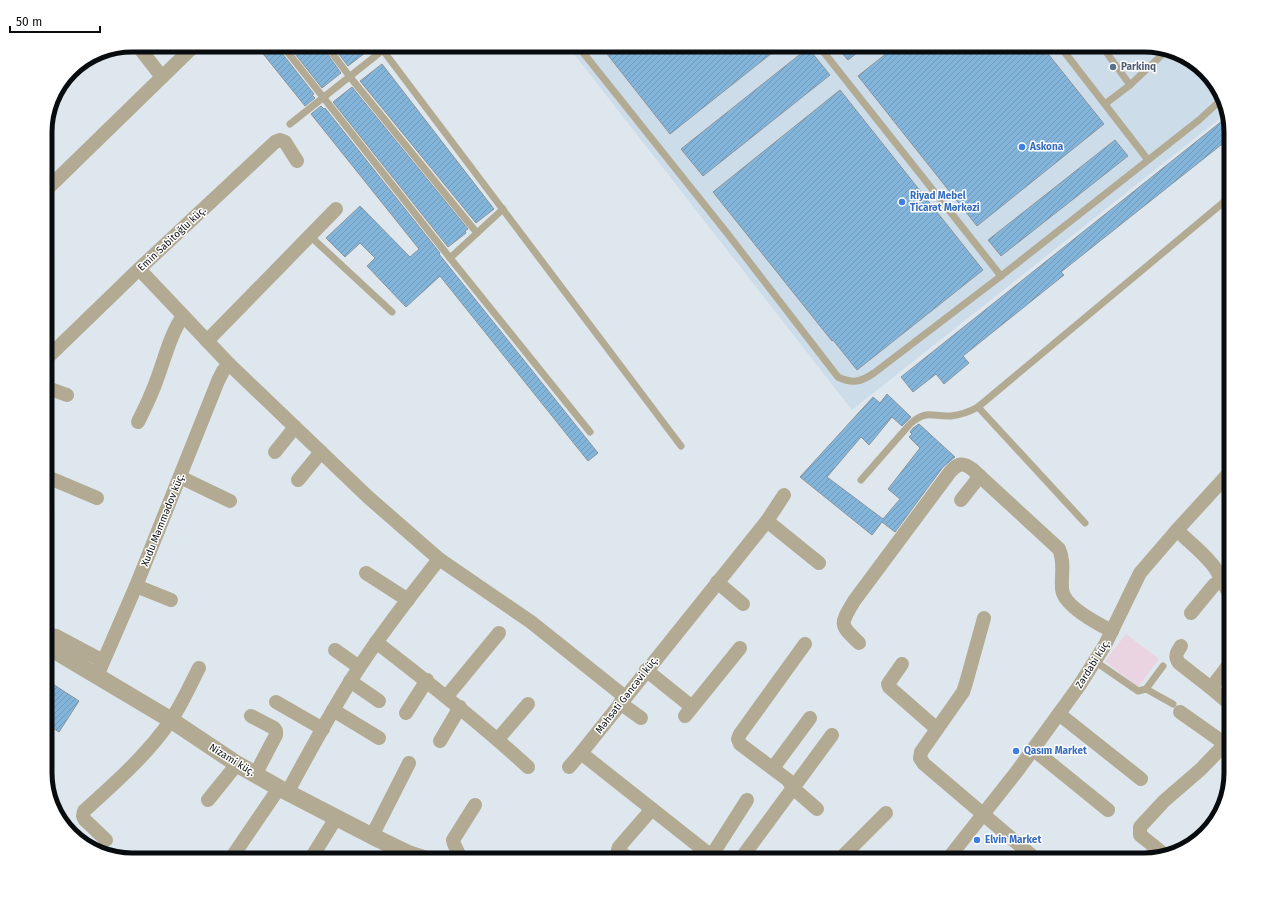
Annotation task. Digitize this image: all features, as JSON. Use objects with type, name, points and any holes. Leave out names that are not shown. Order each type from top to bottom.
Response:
[{"type":"street","points":[[142,52],[162,77]]},
{"type":"street","points":[[52,184],[188,52]]},
{"type":"street","name":"Emin Sabitoğlu küç.","points":[[52,353],[139,269],[275,142],[280,140],[285,142],[297,162]]},
{"type":"street","points":[[207,341],[336,209]]},
{"type":"street","points":[[139,269],[229,364],[368,497],[439,559],[531,622],[641,718]]},
{"type":"street","points":[[138,422],[157,381],[171,338],[183,316]]},
{"type":"street","name":"Xudu Məmmədov küç.","points":[[100,669],[136,586],[218,380],[229,364]]},
{"type":"street","points":[[52,390],[67,396]]},
{"type":"street","points":[[275,452],[295,427]]},
{"type":"street","points":[[298,480],[321,452]]},
{"type":"street","points":[[859,643],[845,630],[843,624],[845,616],[854,601],[954,467],[960,464],[966,464],[980,476],[1059,549],[1062,555],[1063,566],[1063,595],[1066,601],[1092,620],[1112,631]]},
{"type":"street","points":[[961,500],[980,476]]},
{"type":"street","points":[[180,477],[230,501]]},
{"type":"street","points":[[52,479],[97,498]]},
{"type":"street","name":"Zərdabi küç.","points":[[953,853],[1034,750],[1096,662],[1140,573],[1224,479]]},
{"type":"street","name":"Məhsəti Gəncəvi küç.","points":[[569,767],[767,520],[784,495]]},
{"type":"street","points":[[767,520],[819,563]]},
{"type":"street","points":[[1177,530],[1212,563],[1224,584]]},
{"type":"street","points":[[235,853],[283,790],[323,729],[350,681],[376,642],[439,559]]},
{"type":"street","points":[[366,573],[408,600]]},
{"type":"street","points":[[1190,613],[1214,585],[1221,580]]},
{"type":"street","points":[[717,582],[743,604]]},
{"type":"street","points":[[136,586],[170,600]]},
{"type":"street","points":[[984,618],[963,692],[921,752],[920,758],[924,764],[1029,853]]},
{"type":"street","points":[[447,696],[499,633]]},
{"type":"street","points":[[52,635],[56,636],[100,669]]},
{"type":"street","points":[[376,642],[447,696],[498,739],[528,767]]},
{"type":"street","points":[[805,644],[740,734],[738,739],[740,744],[788,780],[793,788],[817,809]]},
{"type":"street","points":[[1181,646],[1176,655],[1176,659],[1179,663],[1224,699]]},
{"type":"street","name":"Nizami küç.","points":[[52,648],[100,669],[171,720],[256,775],[336,818],[406,853]]},
{"type":"street","points":[[646,670],[689,712],[740,648]]},
{"type":"street","points":[[335,650],[359,668]]},
{"type":"street","points":[[902,664],[889,681],[889,687],[937,729]]},
{"type":"street","points":[[106,840],[85,820],[83,816],[84,811],[136,763],[171,720],[199,668]]},
{"type":"street","points":[[1211,688],[1224,671]]},
{"type":"street","points":[[406,713],[427,680]]},
{"type":"street","points":[[350,681],[379,701]]},
{"type":"street","points":[[276,702],[323,729]]},
{"type":"street","points":[[498,739],[528,704]]},
{"type":"street","points":[[440,741],[460,707]]},
{"type":"street","points":[[1177,708],[1224,743]]},
{"type":"street","points":[[333,710],[379,738]]},
{"type":"street","points":[[1059,714],[1141,779]]},
{"type":"street","points":[[251,716],[274,728],[276,731],[276,735],[256,775]]},
{"type":"street","points":[[773,768],[810,718]]},
{"type":"street","points":[[745,853],[832,735]]},
{"type":"street","points":[[1160,851],[1140,835],[1140,827],[1164,801],[1224,749]]},
{"type":"street","points":[[1034,750],[1108,810]]},
{"type":"street","points":[[581,753],[705,853]]},
{"type":"street","points":[[372,836],[409,762]]},
{"type":"street","points":[[208,800],[237,764]]},
{"type":"street","points":[[713,853],[747,800]]},
{"type":"street","points":[[458,853],[453,845],[453,840],[475,806]]},
{"type":"street","points":[[622,853],[618,850],[619,847],[652,809]]},
{"type":"street","points":[[846,853],[886,813]]},
{"type":"street","points":[[314,853],[336,818]]},
{"type":"lane","points":[[288,52],[590,432]]},
{"type":"lane","points":[[331,52],[477,233]]},
{"type":"lane","points":[[290,124],[350,77],[377,52]]},
{"type":"lane","points":[[384,52],[681,446]]},
{"type":"lane","points":[[583,52],[838,376],[845,381],[854,382],[863,380],[874,373],[1001,276],[1199,120],[1218,102]]},
{"type":"lane","points":[[824,52],[1001,276]]},
{"type":"lane","points":[[1064,52],[1148,160]]},
{"type":"lane","points":[[1106,52],[1130,85]]},
{"type":"lane","points":[[1105,104],[1130,85],[1162,55]]},
{"type":"lane","points":[[861,480],[910,424],[921,416],[949,416],[963,414],[978,408],[1224,202]]},
{"type":"lane","points":[[450,258],[503,209]]},
{"type":"lane","points":[[310,236],[392,312]]},
{"type":"lane","points":[[978,408],[1085,523]]},
{"type":"lane","points":[[1096,662],[1138,691],[1146,689],[1163,666]]},
{"type":"lane","points":[[1146,689],[1177,708]]},
{"type":"shaded area","name":"Riyad Mebel Ticarət Mərkəzi","points":[[572,52],[1144,52],[1175,58],[1188,65],[1204,79],[1216,97],[1222,117],[852,410]]},
{"type":"shaded area","points":[[1126,634],[1159,659],[1138,687],[1105,661]]},
{"type":"building","points":[[262,52],[281,52],[314,94],[312,95],[315,98],[305,106]]},
{"type":"building","points":[[294,52],[326,52],[341,73],[322,88]]},
{"type":"building","points":[[337,52],[366,52],[348,66]]},
{"type":"building","points":[[606,52],[773,52],[670,134]]},
{"type":"building","points":[[803,52],[811,52],[830,75],[703,176],[681,149]]},
{"type":"building","points":[[841,52],[858,52],[848,60]]},
{"type":"building","points":[[888,52],[1047,52],[1104,124],[977,226],[858,76]]},
{"type":"building","points":[[382,64],[494,209],[476,223],[360,81]]},
{"type":"building","points":[[352,87],[468,229],[465,231],[466,233],[448,247],[333,102]]},
{"type":"building","points":[[840,90],[983,270],[857,370],[713,192]]},
{"type":"building","points":[[321,106],[324,109],[325,108],[440,253],[439,254],[598,453],[588,461],[440,276],[406,307],[367,266],[375,258],[360,243],[345,257],[326,238],[360,206],[410,257],[419,249],[311,114]]},
{"type":"building","points":[[1223,120],[1224,143],[1061,272],[1064,275],[963,356],[969,363],[944,384],[936,374],[913,392],[901,377]]},
{"type":"building","points":[[1115,140],[1128,156],[1001,256],[988,240]]},
{"type":"building","points":[[887,394],[911,417],[902,426],[892,417],[869,445],[861,437],[827,477],[883,519],[900,499],[888,489],[920,448],[909,437],[912,434],[910,432],[913,428],[919,424],[955,457],[943,467],[895,532],[882,522],[872,535],[800,477],[873,397],[880,403]]},
{"type":"building","points":[[52,684],[79,701],[59,732],[52,728]]},
{"type":"place","name":"Parkinq","points":[[1113,67]]},
{"type":"place","name":"Askona","points":[[1022,147]]},
{"type":"place","name":"Riyad Mebel Ticarət Mərkəzi","points":[[902,202]]},
{"type":"place","name":"Qasım Market","points":[[1016,751]]},
{"type":"place","name":"Elvin Market","points":[[977,840]]}]
